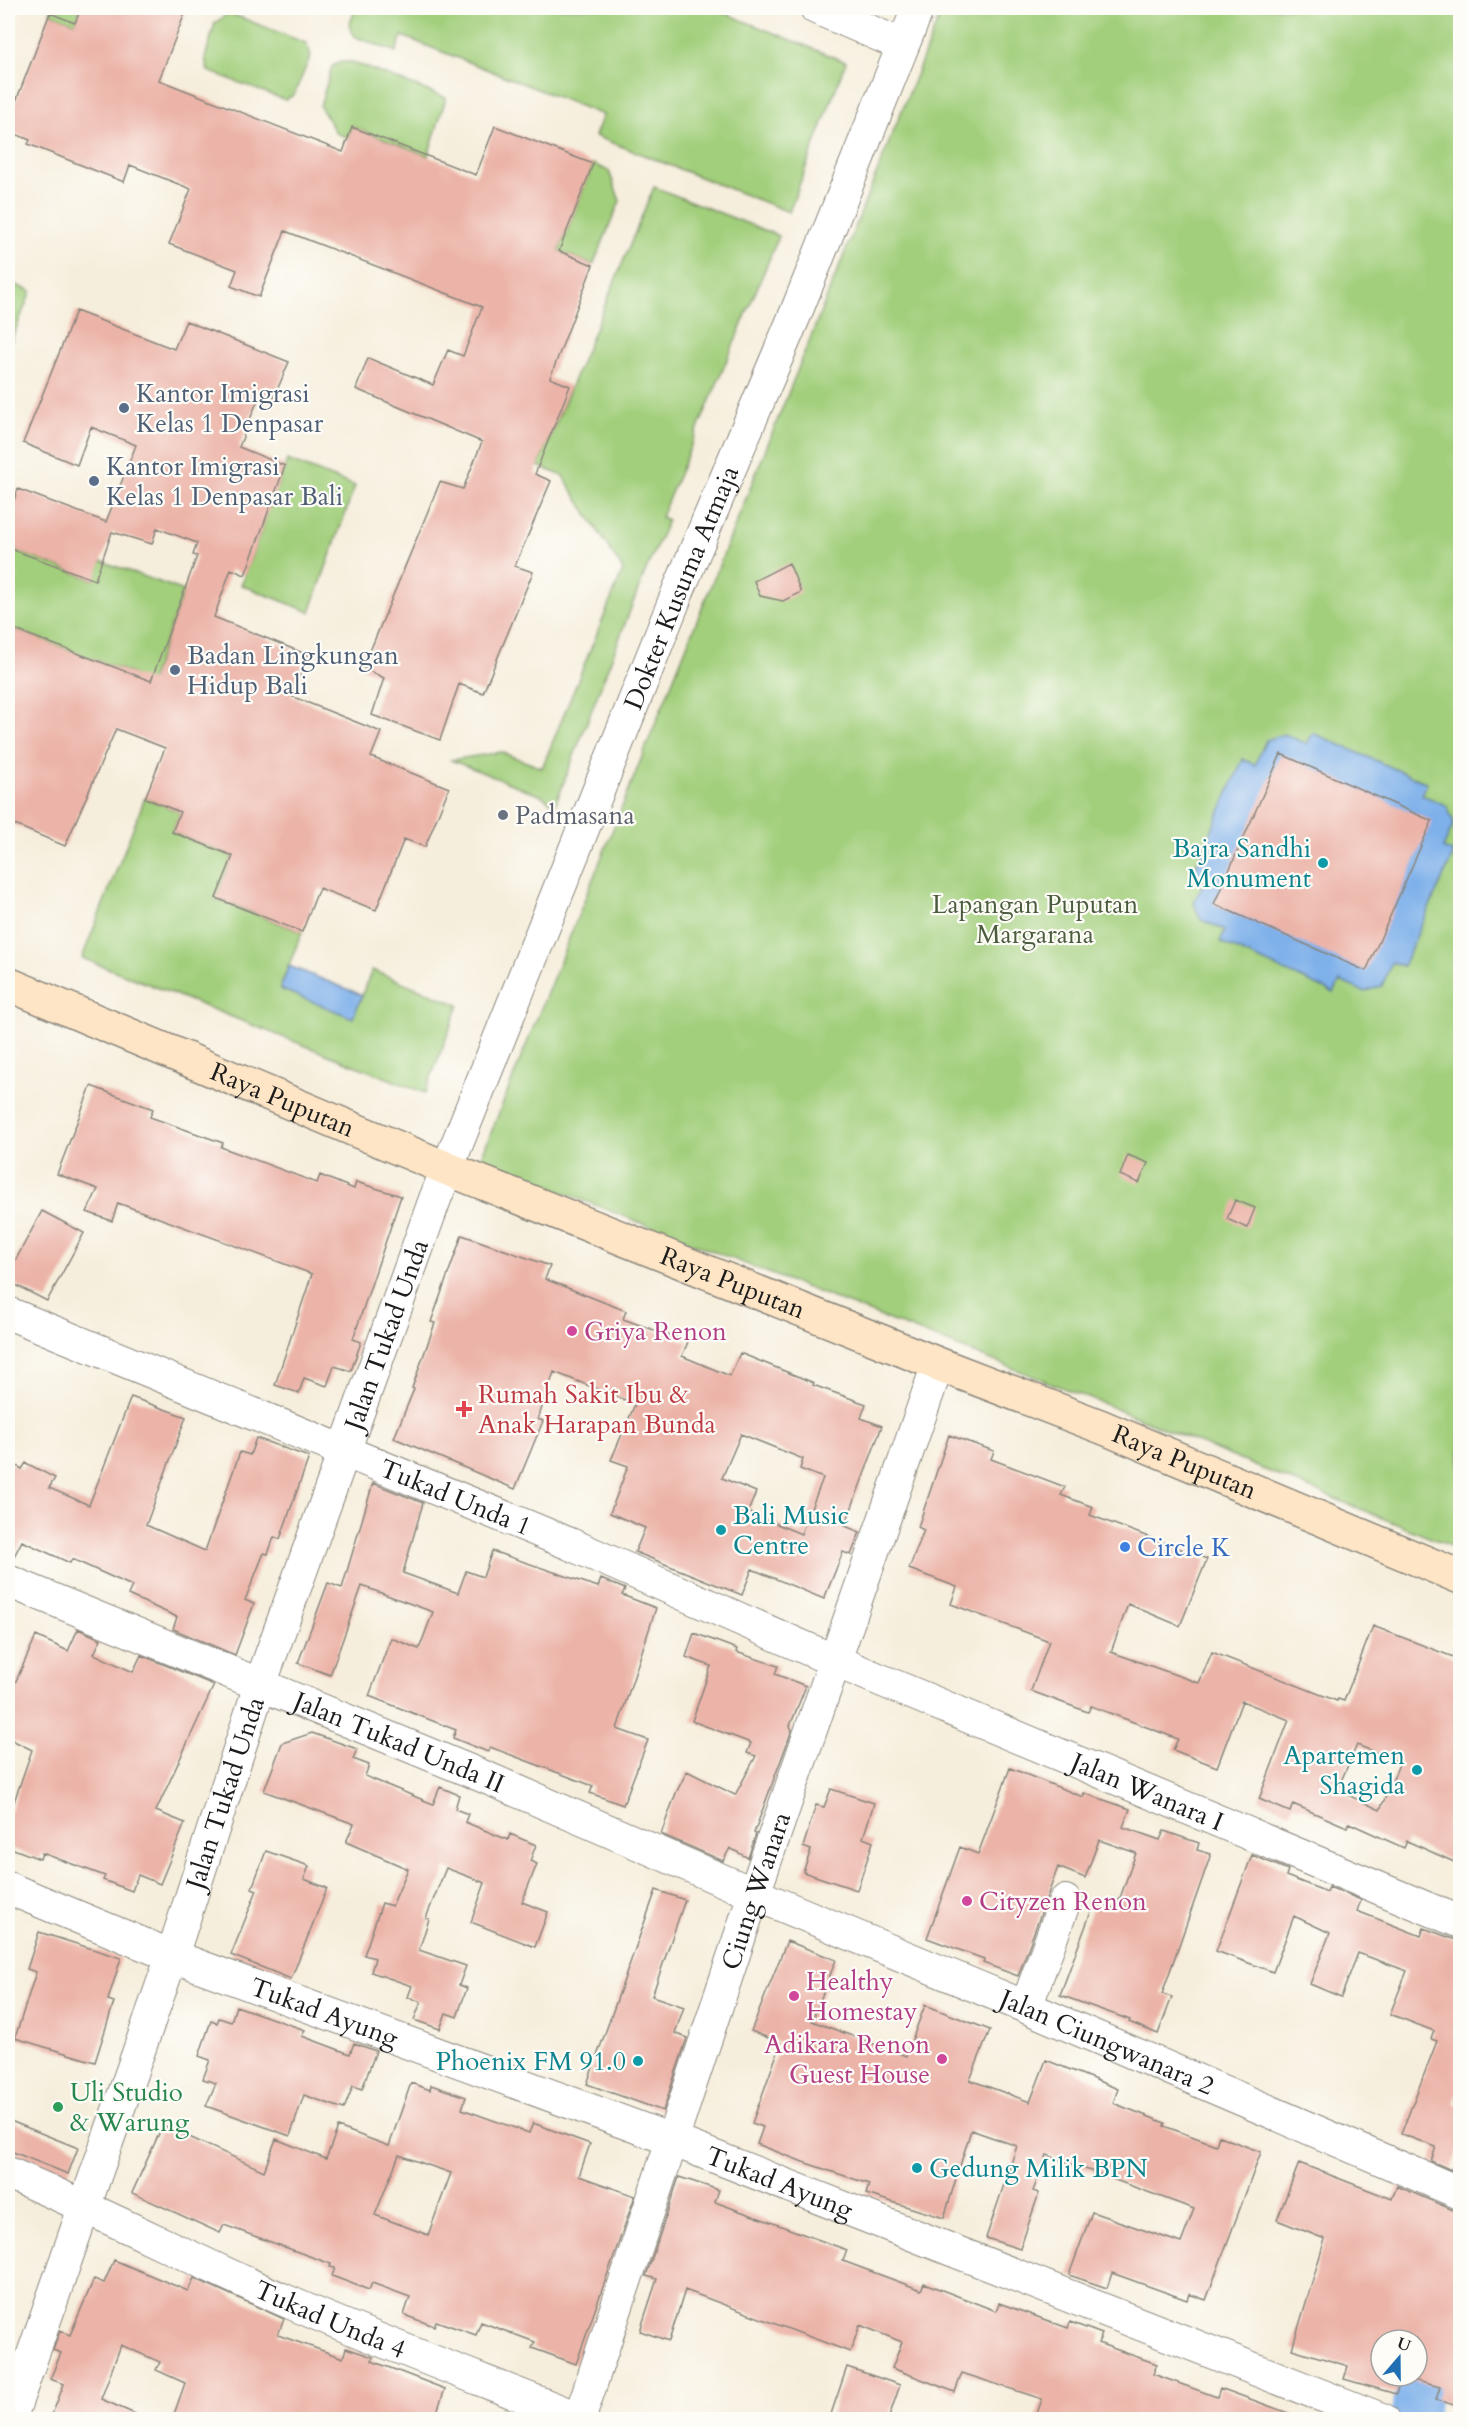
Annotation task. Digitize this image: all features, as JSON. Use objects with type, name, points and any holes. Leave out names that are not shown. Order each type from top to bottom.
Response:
[{"type":"main road","name":"Raya Puputan","points":[[8,984],[448,1169],[939,1364],[1102,1426],[1461,1577]]},
{"type":"street","points":[[816,8],[902,45]]},
{"type":"street","name":"Dokter Kusuma Atmaja","points":[[448,1169],[671,609],[799,304],[918,8]]},
{"type":"street","name":"Jalan Tukad Unda","points":[[10,2420],[172,1956],[260,1685],[448,1169]]},
{"type":"street","name":"Tukad Unda 1","points":[[8,1313],[570,1544],[835,1661]]},
{"type":"street","name":"Ciung Wanara","points":[[581,2419],[754,1894],[939,1364]]},
{"type":"street","name":"Jalan Tukad Unda II","points":[[8,1581],[487,1778],[754,1894]]},
{"type":"street","name":"Jalan Wanara I","points":[[835,1661],[1461,1922]]},
{"type":"street","name":"Tukad Ayung","points":[[8,1888],[172,1956],[672,2140],[1384,2420]]},
{"type":"street","name":"Jalan Ciungwanara 2","points":[[754,1894],[1026,2007],[1461,2193]]},
{"type":"street","points":[[1026,2007],[1065,1901]]},
{"type":"street","name":"Tukad Unda 4","points":[[8,2173],[86,2206],[283,2300],[449,2369],[581,2419]]},
{"type":"green space","points":[[52,8],[81,8],[75,23],[50,13]]},
{"type":"green space","points":[[356,8],[712,8],[846,62],[789,212],[595,136],[603,115],[402,36],[396,52],[355,37],[349,26]]},
{"type":"green space","name":"Lapangan Puputan Margarana","points":[[943,8],[1460,8],[1460,1550],[1109,1406],[480,1160]]},
{"type":"green space","points":[[229,13],[306,43],[311,55],[294,95],[285,100],[208,71],[205,58],[215,23]]},
{"type":"green space","points":[[341,62],[352,62],[446,98],[428,156],[352,127],[348,138],[336,133],[320,106],[332,66]]},
{"type":"green space","points":[[593,164],[609,171],[620,201],[593,265],[559,251]]},
{"type":"green space","points":[[654,187],[779,236],[661,517],[668,520],[643,577],[555,805],[542,796],[451,760],[501,752],[542,768],[623,570],[563,476],[538,466]]},
{"type":"green space","points":[[8,282],[31,291],[8,349]]},
{"type":"green space","points":[[287,460],[355,486],[310,612],[241,585]]},
{"type":"green space","points":[[16,551],[94,580],[101,561],[184,591],[149,684],[130,673],[8,627],[8,572]]},
{"type":"green space","points":[[145,798],[180,812],[172,832],[233,856],[216,899],[302,932],[280,988],[353,1017],[372,970],[459,1005],[425,1093],[82,958]]},
{"type":"water","points":[[1313,733],[1427,783],[1422,795],[1446,805],[1454,823],[1443,848],[1454,853],[1403,966],[1392,962],[1382,986],[1364,992],[1340,981],[1334,993],[1220,942],[1225,930],[1201,920],[1194,903],[1205,879],[1193,873],[1243,759],[1255,765],[1266,740],[1284,734],[1307,744]]},
{"type":"water","points":[[289,966],[362,995],[353,1018],[280,989]]},
{"type":"building","points":[[81,8],[187,8],[159,80],[343,152],[352,127],[476,175],[495,126],[593,164],[559,251],[593,265],[550,378],[570,386],[535,474],[551,481],[515,566],[533,572],[483,693],[459,684],[440,740],[372,715],[384,678],[363,668],[440,482],[463,489],[482,442],[356,389],[368,358],[433,385],[448,350],[463,356],[482,307],[285,231],[259,297],[231,286],[237,270],[169,244],[191,189],[130,165],[124,182],[28,144],[30,140],[8,131],[8,122],[50,13],[75,23]]},
{"type":"building","points":[[76,311],[174,349],[186,321],[289,362],[272,402],[259,397],[239,447],[285,466],[245,575],[231,569],[214,617],[308,655],[291,696],[381,732],[371,757],[449,788],[425,847],[404,839],[376,910],[319,888],[302,932],[216,898],[233,856],[172,832],[180,812],[145,798],[165,748],[116,729],[65,846],[8,822],[8,627],[151,681],[197,556],[193,555],[197,543],[157,528],[152,544],[112,532],[95,580],[8,548],[8,517],[18,489],[106,522],[136,445],[91,427],[77,465],[23,443]]},
{"type":"building","points":[[789,563],[801,592],[783,601],[760,596],[754,581]]},
{"type":"building","name":"Bajra Sandhi Monument","points":[[1281,754],[1432,821],[1366,971],[1214,904]]},
{"type":"building","points":[[91,1086],[153,1109],[150,1117],[223,1143],[221,1147],[317,1183],[320,1175],[354,1189],[356,1182],[401,1196],[353,1339],[361,1342],[351,1371],[334,1366],[327,1386],[304,1378],[299,1393],[275,1385],[312,1274],[118,1203],[112,1221],[87,1212],[98,1189],[57,1174]]},
{"type":"building","points":[[1128,1155],[1148,1163],[1139,1183],[1120,1175]]},
{"type":"building","points":[[1235,1200],[1255,1208],[1247,1228],[1227,1219]]},
{"type":"building","points":[[42,1211],[84,1233],[47,1301],[8,1281],[8,1274]]},
{"type":"building","points":[[462,1235],[550,1266],[545,1279],[626,1311],[623,1319],[688,1342],[682,1356],[730,1376],[740,1353],[814,1383],[813,1385],[866,1404],[861,1418],[882,1426],[845,1526],[860,1532],[851,1555],[843,1552],[824,1599],[752,1569],[742,1595],[635,1552],[645,1528],[610,1513],[628,1466],[611,1460],[635,1404],[554,1372],[538,1419],[543,1421],[515,1489],[394,1438],[414,1389],[412,1388],[435,1323],[431,1322]],"holes":[[[741,1434],[803,1459],[800,1469],[823,1478],[801,1534],[748,1512],[756,1492],[722,1478]]]},
{"type":"building","points":[[131,1397],[186,1417],[146,1525],[205,1551],[240,1452],[250,1455],[256,1438],[309,1457],[280,1539],[274,1537],[268,1554],[264,1553],[245,1600],[254,1604],[235,1655],[173,1629],[177,1617],[128,1595],[132,1586],[72,1559],[70,1563],[22,1541],[10,1564],[8,1563],[8,1461],[22,1469],[26,1463],[55,1478],[49,1488],[89,1505]]},
{"type":"building","points":[[949,1435],[994,1451],[991,1459],[1065,1487],[1061,1495],[1093,1507],[1090,1515],[1207,1559],[1180,1626],[1128,1604],[1111,1652],[1199,1683],[1212,1652],[1337,1701],[1338,1699],[1344,1701],[1373,1626],[1461,1660],[1461,1865],[1407,1841],[1404,1848],[1349,1823],[1347,1827],[1293,1804],[1290,1812],[1259,1799],[1289,1720],[1242,1701],[1217,1767],[1173,1750],[1178,1739],[1091,1706],[1088,1712],[1031,1691],[1049,1641],[951,1604],[957,1587],[909,1569],[924,1530],[918,1527]],"holes":[[[1357,1745],[1400,1762],[1380,1810],[1337,1790]]]},
{"type":"building","points":[[373,1483],[423,1503],[403,1573],[458,1593],[466,1571],[483,1577],[492,1551],[598,1587],[601,1579],[625,1589],[622,1595],[656,1608],[617,1729],[648,1740],[623,1805],[590,1793],[593,1786],[490,1747],[488,1752],[453,1738],[456,1730],[369,1696],[391,1638],[419,1649],[433,1612],[362,1586],[330,1675],[298,1663],[328,1583],[342,1588]]},
{"type":"building","points":[[78,1629],[101,1639],[94,1654],[133,1672],[141,1655],[214,1685],[156,1811],[185,1823],[160,1884],[138,1875],[132,1891],[103,1880],[105,1876],[42,1853],[40,1859],[8,1847],[8,1819],[32,1750],[8,1738],[8,1699],[36,1636],[68,1651]]},
{"type":"building","points":[[694,1633],[737,1649],[736,1652],[778,1666],[775,1674],[806,1686],[790,1726],[792,1730],[754,1833],[756,1834],[748,1858],[730,1848],[723,1861],[661,1834],[687,1771],[735,1795],[756,1756],[747,1753],[751,1743],[692,1721],[711,1666],[686,1657]]},
{"type":"building","points":[[312,1733],[357,1749],[353,1759],[369,1765],[365,1776],[433,1804],[440,1787],[459,1795],[455,1809],[468,1814],[465,1822],[508,1840],[510,1834],[536,1845],[530,1861],[537,1864],[522,1902],[548,1912],[535,1947],[471,1922],[485,1883],[446,1868],[426,1918],[429,1919],[419,1950],[466,1966],[459,1985],[467,1988],[457,2017],[446,2013],[440,2029],[414,2020],[421,2002],[408,1997],[412,1986],[371,1972],[375,1958],[364,1955],[382,1903],[392,1906],[408,1869],[346,1842],[354,1824],[264,1791],[282,1743]]},
{"type":"building","points":[[1010,1768],[1083,1797],[1084,1793],[1130,1809],[1123,1827],[1160,1840],[1164,1831],[1199,1843],[1197,1850],[1211,1854],[1162,1994],[1172,1997],[1158,2034],[1129,2022],[1130,2020],[1060,1995],[1095,1901],[1116,1909],[1136,1853],[1099,1840],[1085,1878],[1058,1867],[1018,1976],[983,1963],[984,1959],[927,1938],[960,1847],[978,1854]]},
{"type":"building","points":[[831,1789],[874,1803],[863,1838],[873,1842],[857,1890],[803,1872],[811,1850],[803,1847],[816,1805],[824,1807]]},
{"type":"building","points":[[266,1851],[309,1866],[304,1879],[327,1888],[291,1979],[231,1955],[257,1890],[252,1888]]},
{"type":"building","points":[[1252,1855],[1288,1870],[1286,1876],[1327,1892],[1329,1887],[1361,1900],[1357,1911],[1421,1936],[1424,1928],[1461,1942],[1461,2084],[1453,2103],[1461,2106],[1461,2144],[1451,2170],[1431,2161],[1436,2147],[1401,2134],[1437,2041],[1431,2039],[1434,2031],[1390,2014],[1407,1971],[1358,1953],[1341,1997],[1310,1984],[1330,1933],[1294,1916],[1273,1972],[1216,1951]]},
{"type":"building","name":"Phoenix FM 91.0","points":[[656,1890],[685,1900],[652,1996],[684,2007],[675,2033],[687,2038],[663,2111],[587,2084]]},
{"type":"building","points":[[39,1932],[121,1958],[108,2000],[114,2002],[95,2062],[15,2038],[36,1972],[27,1969]]},
{"type":"building","points":[[787,1941],[836,1960],[812,2021],[906,2056],[925,2005],[990,2030],[970,2080],[1030,2102],[1046,2060],[1118,2089],[1113,2103],[1165,2123],[1164,2126],[1216,2145],[1219,2136],[1261,2152],[1206,2300],[1189,2294],[1187,2300],[1112,2273],[1107,2288],[1069,2275],[1092,2212],[1181,2243],[1194,2209],[1047,2155],[1033,2191],[1039,2193],[1020,2249],[986,2238],[1017,2146],[971,2130],[944,2218],[866,2194],[869,2184],[757,2144],[763,2127],[752,2123],[781,2043],[751,2031]]},
{"type":"building","points":[[236,2006],[305,2030],[302,2036],[350,2054],[354,2043],[376,2051],[362,2089],[353,2086],[344,2109],[304,2095],[290,2136],[206,2106],[216,2083],[203,2079],[210,2060],[199,2056],[211,2021],[217,2023],[219,2018],[231,2022]]},
{"type":"building","points":[[411,2083],[430,2090],[431,2085],[466,2097],[462,2109],[529,2133],[533,2123],[590,2144],[579,2176],[635,2196],[576,2364],[532,2348],[535,2342],[481,2322],[476,2335],[436,2321],[434,2326],[404,2315],[410,2297],[372,2283],[369,2290],[332,2276],[335,2268],[330,2267],[331,2264],[224,2225],[220,2233],[132,2193],[163,2125],[264,2171],[276,2139],[326,2159],[338,2127],[389,2146]],"holes":[[[399,2155],[451,2173],[428,2235],[375,2215]]]},
{"type":"building","points":[[8,2120],[78,2148],[68,2174],[8,2150]]},
{"type":"building","points":[[1299,2163],[1392,2199],[1397,2186],[1453,2210],[1461,2211],[1461,2407],[1436,2400],[1440,2387],[1429,2384],[1429,2328],[1369,2328],[1369,2386],[1344,2379],[1348,2366],[1292,2349],[1325,2239],[1277,2220]]},
{"type":"building","points":[[679,2177],[719,2190],[715,2202],[847,2250],[843,2261],[921,2290],[924,2283],[996,2311],[999,2303],[1068,2328],[1070,2322],[1102,2334],[1098,2343],[1157,2364],[1153,2374],[1217,2397],[1220,2388],[1299,2417],[1299,2420],[1035,2420],[1042,2399],[962,2373],[955,2392],[892,2368],[902,2342],[860,2325],[850,2352],[685,2290],[669,2341],[640,2331],[657,2279],[646,2276]]},
{"type":"building","points":[[114,2260],[188,2291],[194,2278],[284,2319],[278,2335],[343,2358],[346,2348],[373,2357],[372,2361],[445,2389],[434,2420],[172,2420],[185,2383],[156,2370],[160,2362],[121,2345],[101,2399],[149,2420],[50,2420],[64,2384],[50,2379],[61,2353],[53,2350],[60,2331],[70,2335],[94,2279],[104,2283]]},
{"type":"building","points":[[847,2367],[900,2385],[888,2420],[829,2420]]},
{"type":"building","points":[[1375,2388],[1398,2388],[1396,2394]]},
{"type":"waterway","points":[[1414,2420],[1419,2387],[1439,2323]]},
{"type":"place","name":"Kantor Imigrasi Kelas 1 Denpasar","points":[[124,408]]},
{"type":"place","name":"Kantor Imigrasi Kelas 1 Denpasar Bali","points":[[94,481]]},
{"type":"place","name":"Badan Lingkungan Hidup Bali","points":[[175,670]]},
{"type":"place","name":"Padmasana","points":[[503,815]]},
{"type":"place","name":"Bajra Sandhi Monument","points":[[1323,863]]},
{"type":"place","name":"Griya Renon","points":[[572,1331]]},
{"type":"place","name":"Rumah Sakit Ibu & Anak Harapan Bunda","points":[[464,1409]]},
{"type":"place","name":"Bali Music Centre","points":[[721,1530]]},
{"type":"place","name":"Circle K","points":[[1125,1547]]},
{"type":"place","name":"Apartemen Shagida","points":[[1417,1770]]},
{"type":"place","name":"Cityzen Renon","points":[[967,1901]]},
{"type":"place","name":"Healthy Homestay","points":[[794,1996]]},
{"type":"place","name":"Adikara Renon Guest House","points":[[942,2059]]},
{"type":"place","name":"Phoenix FM 91.0","points":[[638,2061]]},
{"type":"place","name":"Uli Studio & Warung","points":[[58,2107]]},
{"type":"place","name":"Gedung Milik BPN","points":[[917,2168]]}]
